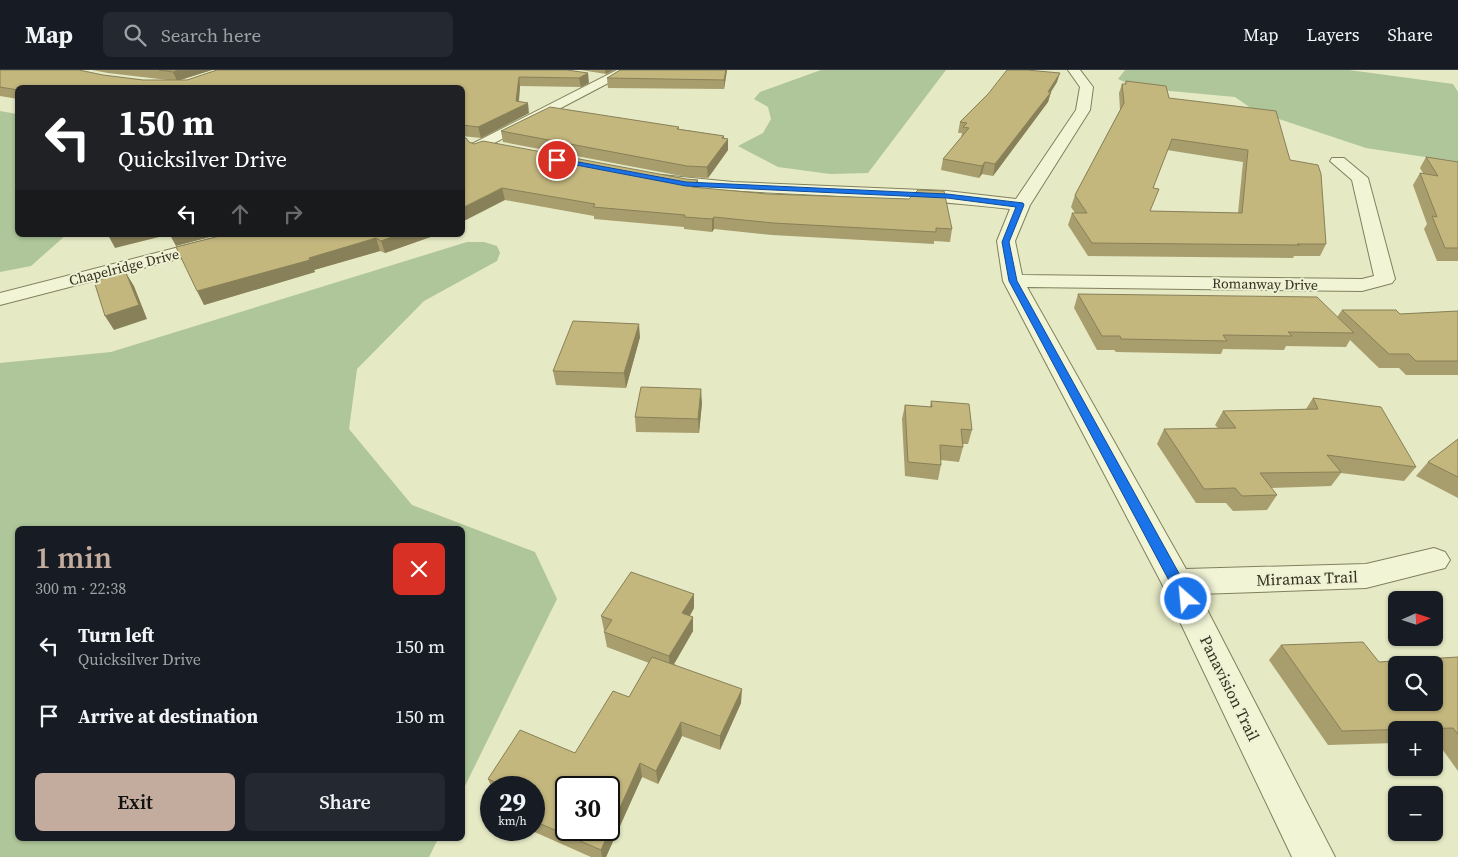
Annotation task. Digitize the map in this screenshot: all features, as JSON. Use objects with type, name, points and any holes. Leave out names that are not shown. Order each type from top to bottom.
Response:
[{"type":"street","points":[[465,154],[627,70]]},
{"type":"street","name":"Panavision Trail","points":[[1074,70],[1087,87],[1083,110],[1021,205],[1006,242],[1013,281],[1177,582],[1314,857]]},
{"type":"street","points":[[590,77],[609,80]]},
{"type":"street","points":[[465,142],[502,149]]},
{"type":"street","name":"Romanway Drive","points":[[1013,281],[1362,285],[1385,279],[1360,178],[1338,161]]},
{"type":"street","points":[[650,178],[733,188],[947,196],[1021,205]]},
{"type":"street","name":"Chapelridge Drive","points":[[0,299],[240,237]]},
{"type":"street","name":"Miramax Trail","points":[[1177,582],[1366,576],[1434,560]]},
{"type":"green space","points":[[821,70],[946,70],[868,173],[830,174],[778,167],[738,146],[763,133],[771,119],[768,107],[754,99],[760,92]]},
{"type":"green space","points":[[1125,70],[1349,70],[1453,84],[1458,92],[1458,162],[1366,148],[1255,111],[1235,97],[1138,88],[1118,79]]},
{"type":"green space","points":[[0,111],[15,114],[15,237],[64,237],[31,266],[0,272]]},
{"type":"green space","points":[[467,242],[484,242],[497,246],[500,253],[497,261],[424,301],[357,369],[349,429],[412,505],[535,552],[557,599],[465,786],[465,526],[15,526],[15,841],[437,841],[429,857],[0,857],[0,363],[111,352]]},
{"type":"building","points":[[0,70],[79,70],[143,80],[187,80],[217,70],[567,70],[588,73],[579,78],[519,77],[516,101],[528,103],[478,127],[465,125],[465,85],[15,85],[15,90],[0,87]]},
{"type":"building","points":[[159,70],[178,70],[173,72]]},
{"type":"building","points":[[620,70],[726,70],[724,80],[607,78]]},
{"type":"building","points":[[1007,70],[1060,73],[1048,92],[1051,92],[995,164],[985,162],[982,166],[943,159],[969,128],[963,127],[967,123],[960,122],[988,94]]},
{"type":"building","points":[[1126,81],[1166,86],[1169,98],[1276,111],[1290,160],[1318,165],[1321,174],[1326,244],[1092,243],[1072,213],[1087,213],[1075,195],[1124,103],[1122,84],[1126,84]],"holes":[[[1172,139],[1248,150],[1242,213],[1150,211],[1159,189],[1153,188]]]},
{"type":"building","points":[[550,107],[679,127],[677,129],[724,136],[722,138],[728,139],[707,167],[687,166],[501,131]]},
{"type":"building","points":[[465,138],[474,144],[483,141],[698,180],[692,187],[768,194],[909,199],[918,190],[944,191],[952,229],[936,228],[936,232],[773,223],[714,217],[712,219],[684,217],[685,215],[593,207],[595,204],[502,188],[465,206]]},
{"type":"building","points":[[1426,157],[1458,162],[1458,248],[1445,248],[1432,216],[1437,217],[1420,173],[1438,176]]},
{"type":"building","points":[[216,237],[392,237],[381,241],[376,238],[309,258],[310,260],[197,291],[176,247]]},
{"type":"building","points":[[126,273],[139,305],[105,316],[94,281]]},
{"type":"building","points":[[1078,294],[1317,297],[1354,333],[1288,332],[1292,336],[1223,335],[1227,341],[1121,339],[1120,336],[1102,336]]},
{"type":"building","points":[[1342,310],[1396,310],[1400,314],[1458,311],[1458,361],[1416,361],[1409,354],[1389,354]]},
{"type":"building","points":[[573,321],[639,324],[624,373],[553,371]]},
{"type":"building","points":[[641,387],[701,389],[698,419],[635,417]]},
{"type":"building","points":[[1313,398],[1381,407],[1416,467],[1327,455],[1341,472],[1260,473],[1277,495],[1242,496],[1235,488],[1204,489],[1164,429],[1236,428],[1223,411],[1318,409]]},
{"type":"building","points":[[931,401],[969,404],[972,430],[961,429],[963,447],[940,445],[941,465],[908,462],[905,405],[932,407]]},
{"type":"building","points":[[1458,439],[1458,477],[1428,462]]},
{"type":"building","points":[[631,572],[694,594],[682,613],[693,617],[669,656],[604,632],[612,620],[601,616]]},
{"type":"building","points":[[1363,642],[1379,662],[1388,661],[1388,711],[1443,711],[1443,658],[1458,657],[1458,734],[1453,728],[1443,728],[1443,721],[1388,721],[1388,730],[1342,731],[1281,645]]},
{"type":"building","points":[[652,657],[742,689],[720,736],[681,722],[656,771],[640,763],[620,808],[620,776],[555,776],[555,830],[545,826],[545,776],[490,776],[520,730],[575,753],[613,691],[629,697]]},
{"type":"building","points":[[580,841],[605,841],[601,850]]},
{"type":"route","points":[[557,160],[686,184],[733,188],[947,196],[1021,205],[1006,242],[1013,281],[1186,599]]}]
